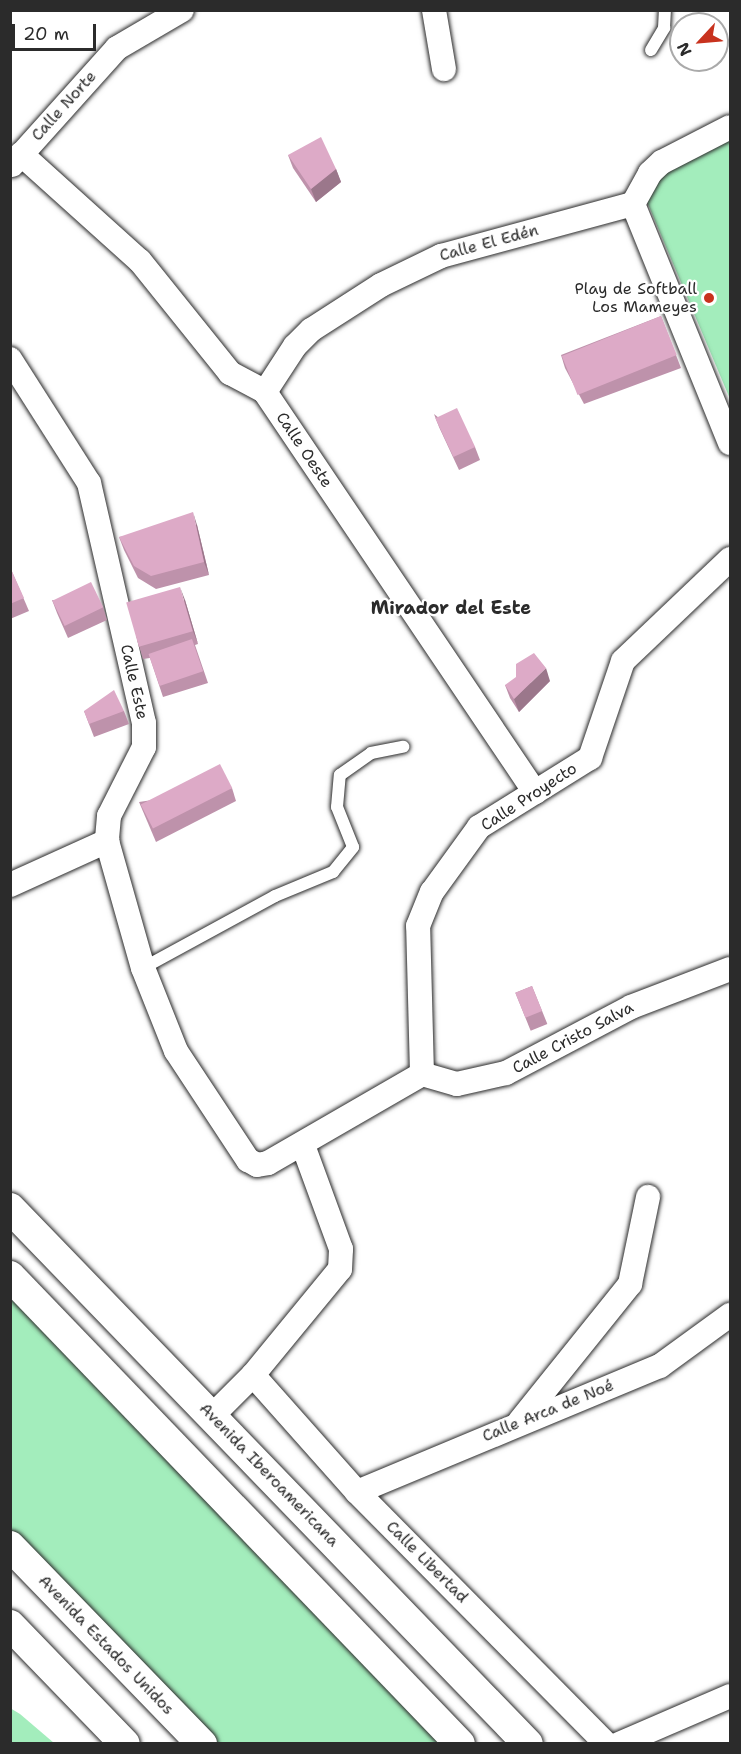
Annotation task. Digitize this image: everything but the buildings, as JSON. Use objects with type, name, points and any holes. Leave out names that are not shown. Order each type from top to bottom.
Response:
[{"type":"street","name":"Calle Norte","points":[[16,160],[117,48],[182,10]]},
{"type":"street","points":[[434,10],[444,69]]},
{"type":"street","points":[[730,127],[656,167],[633,204],[730,442]]},
{"type":"street","name":"Calle Oeste","points":[[16,160],[140,261],[230,373],[265,392],[536,792]]},
{"type":"street","name":"Calle El Edén","points":[[265,392],[295,346],[311,330],[381,285],[441,256],[633,204]]},
{"type":"street","name":"Calle Este","points":[[10,359],[89,483],[144,723],[144,747],[109,816],[107,841],[143,968],[176,1051],[245,1157],[257,1165],[268,1163],[303,1145]]},
{"type":"street","name":"Calle Proyecto","points":[[422,1074],[418,926],[436,886],[479,827],[590,758],[623,661],[730,559]]},
{"type":"street","points":[[10,885],[107,841]]},
{"type":"street","name":"Calle Cristo Salva","points":[[422,1074],[457,1084],[506,1073],[648,999],[730,969]]},
{"type":"street","points":[[212,1416],[254,1375],[340,1269],[341,1249],[303,1145],[422,1074]]},
{"type":"street","points":[[519,1423],[630,1284],[648,1197]]},
{"type":"street","name":"Avenida Iberoamericana","points":[[10,1208],[528,1743]]},
{"type":"street","points":[[10,1276],[460,1743]]},
{"type":"street","name":"Calle Arca de Noé","points":[[357,1492],[664,1363],[730,1316]]},
{"type":"street","name":"Calle Libertad","points":[[254,1375],[357,1492],[606,1743]]},
{"type":"street","name":"Avenida Estados Unidos","points":[[10,1546],[202,1743]]},
{"type":"street","points":[[10,1625],[125,1743]]},
{"type":"street","points":[[619,1743],[730,1696]]},
{"type":"lane","points":[[651,50],[664,28],[665,10]]},
{"type":"lane","points":[[143,968],[275,896],[333,872],[353,848],[337,807],[340,775],[371,753],[403,747]]},
{"type":"green space","name":"Play de Softball Los Mameyes","points":[[730,129],[730,399],[645,197],[665,159]]},
{"type":"green space","points":[[10,1296],[444,1743],[218,1743],[11,1530]]},
{"type":"green space","points":[[10,1708],[20,1714],[54,1743],[11,1743]]},
{"type":"place","name":"Play de Softball Los Mameyes","points":[[709,298]]},
{"type":"district","name":"Mirador del Este","points":[[451,608]]}]
